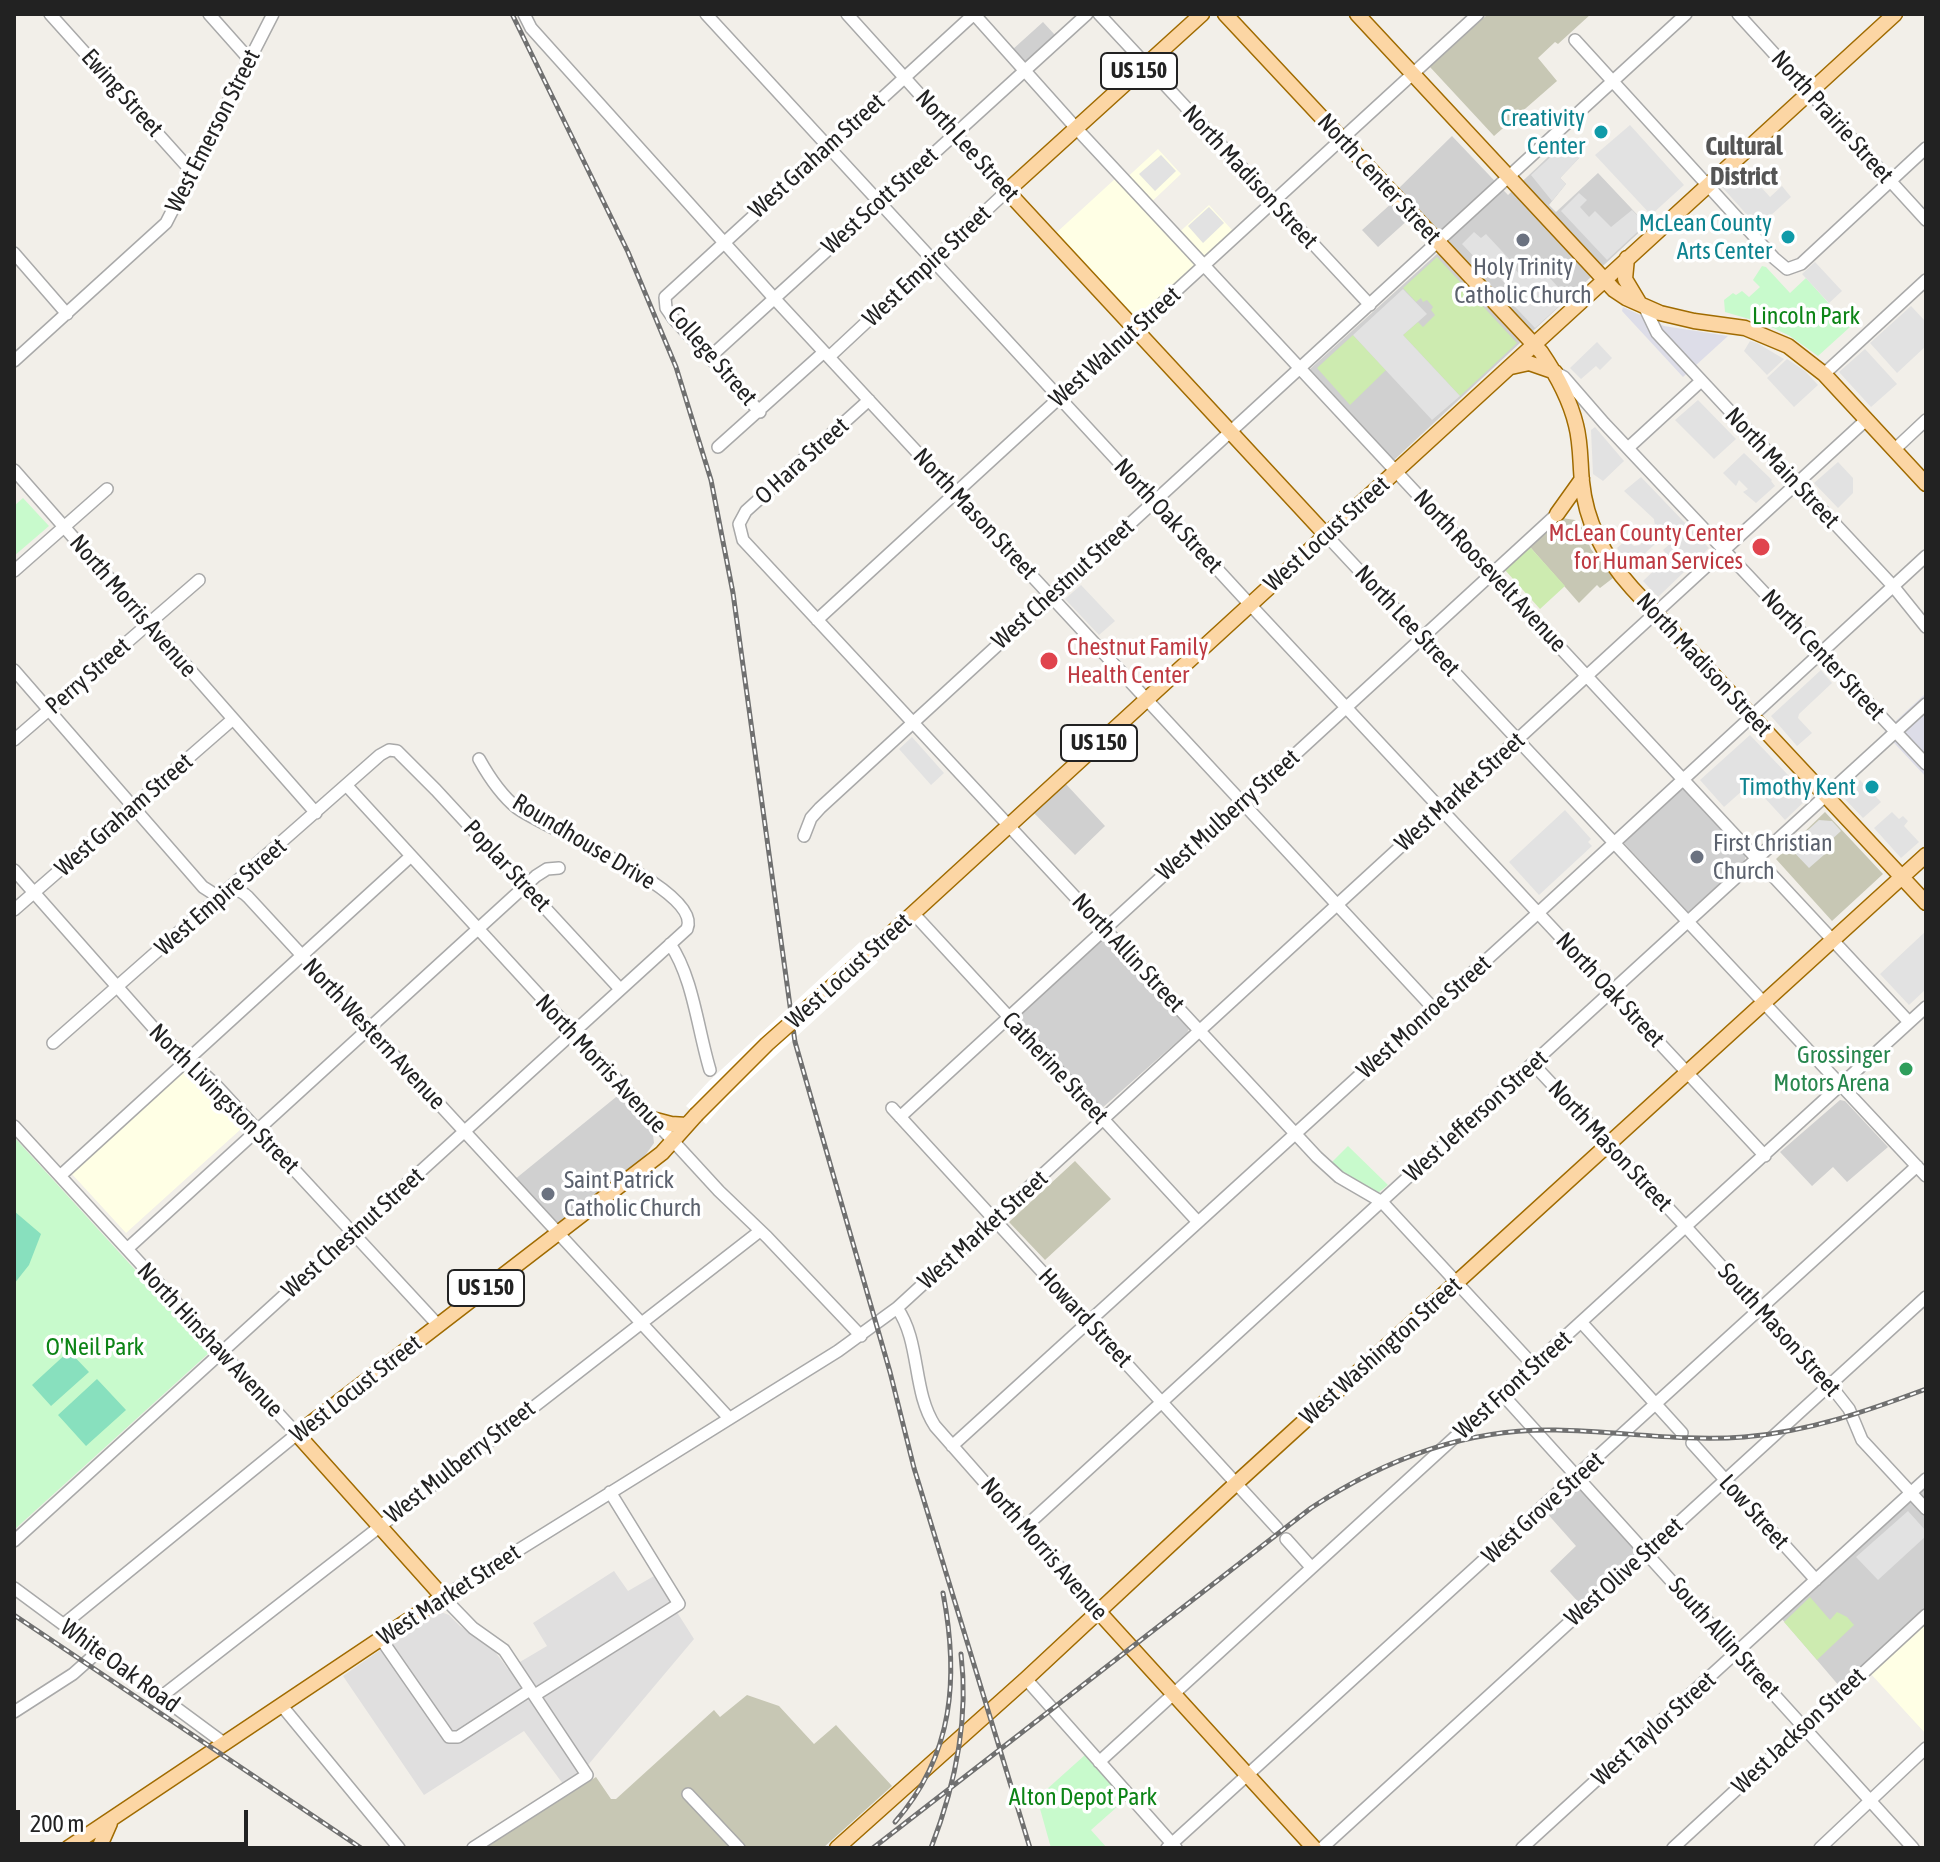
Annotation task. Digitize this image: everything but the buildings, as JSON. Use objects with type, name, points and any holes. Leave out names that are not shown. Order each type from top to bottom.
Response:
[{"type":"main road","name":"West Empire Street","points":[[1007,191],[1202,14]]},
{"type":"main road","name":"North Center Street","points":[[1225,14],[1533,344]]},
{"type":"main road","points":[[1357,14],[1603,280],[1626,298],[1670,316],[1735,326],[1764,334],[1798,352],[1824,374],[1926,484]]},
{"type":"main road","name":"US 150","points":[[1603,280],[1895,14]]},
{"type":"main road","name":"North Lee Street","points":[[1007,191],[1326,535]]},
{"type":"main road","points":[[1627,258],[1625,279],[1642,305]]},
{"type":"main road","name":"West Locust Street","points":[[297,1434],[662,1153],[767,1044],[1603,280]]},
{"type":"main road","name":"North Madison Street","points":[[1533,344],[1555,372],[1576,425],[1591,525],[1609,560],[1926,903]]},
{"type":"main road","points":[[1507,369],[1529,363],[1555,372]]},
{"type":"main road","points":[[1557,514],[1582,479]]},
{"type":"main road","points":[[1557,514],[1572,512],[1591,525]]},
{"type":"main road","name":"West Washington Street","points":[[837,1848],[1026,1679],[1236,1483],[1926,855]]},
{"type":"main road","points":[[652,1119],[671,1124],[692,1120]]},
{"type":"main road","name":"North Hinshaw Avenue","points":[[297,1434],[443,1597]]},
{"type":"main road","name":"West Market Street","points":[[75,1846],[443,1597]]},
{"type":"main road","name":"North Morris Avenue","points":[[1098,1611],[1314,1848]]},
{"type":"main road","points":[[99,1848],[102,1836],[114,1818]]},
{"type":"street","name":"Ewing Street","points":[[50,14],[193,173]]},
{"type":"street","points":[[209,14],[249,59]]},
{"type":"street","name":"West Emerson Street","points":[[14,361],[146,243],[171,215],[273,14]]},
{"type":"street","name":"North Mason Street","points":[[524,14],[531,28],[722,242],[1433,1008]]},
{"type":"street","name":"North Oak Street","points":[[706,14],[931,261],[1765,1156]]},
{"type":"street","name":"North Lee Street","points":[[847,14],[1007,191]]},
{"type":"street","name":"West Graham Street","points":[[664,300],[668,292],[722,242],[974,14]]},
{"type":"street","name":"North Roosevelt Avenue","points":[[974,14],[1076,128],[1909,1022]]},
{"type":"street","name":"West Scott Street","points":[[710,357],[1087,14]]},
{"type":"street","name":"North Madison Street","points":[[1099,14],[1370,305]]},
{"type":"street","name":"West Walnut Street","points":[[817,620],[1478,14]]},
{"type":"street","name":"West Chestnut Street","points":[[804,836],[811,818],[820,808],[1686,14]]},
{"type":"street","name":"North Prairie Street","points":[[1738,14],[1926,220]]},
{"type":"street","points":[[1575,40],[1787,269],[1801,264],[1926,148]]},
{"type":"street","name":"West Empire Street","points":[[718,447],[1007,191]]},
{"type":"street","points":[[14,253],[67,314]]},
{"type":"street","points":[[1824,374],[1926,280]]},
{"type":"street","name":"College Street","points":[[664,300],[673,318],[760,412]]},
{"type":"street","name":"North Main Street","points":[[1642,305],[1657,333],[1893,586],[1926,627]]},
{"type":"street","name":"North Center Street","points":[[1555,372],[1564,377],[1926,764]]},
{"type":"street","points":[[1628,448],[1701,381]]},
{"type":"street","name":"O Hara Street","points":[[739,524],[746,511],[869,400]]},
{"type":"street","name":"West Market Street","points":[[443,1597],[861,1336],[897,1308],[1866,420]]},
{"type":"street","points":[[1894,450],[1926,420]]},
{"type":"street","name":"North Morris Avenue","points":[[14,470],[316,813]]},
{"type":"street","points":[[14,571],[107,489]]},
{"type":"street","name":"West Mulberry Street","points":[[896,1112],[1008,1016],[1557,514]]},
{"type":"street","name":"North Allin Street","points":[[739,524],[746,545],[1296,1134],[1330,1170],[1382,1202],[1534,1366]]},
{"type":"street","name":"North Lee Street","points":[[1326,535],[1922,1171]]},
{"type":"street","name":"West Monroe Street","points":[[952,1446],[1926,556]]},
{"type":"street","name":"Perry Street","points":[[14,740],[199,580]]},
{"type":"street","name":"North Western Avenue","points":[[14,670],[208,892],[242,891],[729,1418]]},
{"type":"street","name":"West Jefferson Street","points":[[1025,1527],[1926,704]]},
{"type":"street","name":"West Graham Street","points":[[14,910],[233,719]]},
{"type":"street","name":"West Empire Street","points":[[53,1043],[388,750]]},
{"type":"street","name":"Poplar Street","points":[[388,750],[395,750],[402,756],[620,989]]},
{"type":"street","name":"Roundhouse Drive","points":[[479,759],[491,779],[516,807],[662,888],[684,907],[689,923]]},
{"type":"street","name":"North Morris Avenue","points":[[347,786],[652,1119],[861,1336]]},
{"type":"street","points":[[60,1176],[411,856]]},
{"type":"street","points":[[127,1249],[525,886],[543,871],[559,868]]},
{"type":"street","name":"North Livingston Street","points":[[14,870],[159,1034],[214,1083],[438,1325]]},
{"type":"street","name":"Catherine Street","points":[[913,913],[1198,1222]]},
{"type":"street","name":"West Chestnut Street","points":[[14,1541],[687,929],[689,923]]},
{"type":"street","points":[[670,944],[679,957],[692,996],[710,1070]]},
{"type":"street","name":"West Front Street","points":[[1099,1762],[1926,1007]]},
{"type":"street","name":"North Mason Street","points":[[1533,1064],[1686,1227]]},
{"type":"street","name":"Howard Street","points":[[896,1112],[1277,1528]]},
{"type":"street","name":"North Hinshaw Avenue","points":[[14,1126],[297,1434]]},
{"type":"street","name":"West Grove Street","points":[[1172,1846],[1760,1309],[1922,1171]]},
{"type":"street","name":"South Mason Street","points":[[1686,1227],[1829,1385],[1849,1409],[1862,1440],[1926,1509]]},
{"type":"street","name":"West Mulberry Street","points":[[162,1696],[760,1231]]},
{"type":"street","name":"West Olive Street","points":[[1322,1848],[1926,1297]]},
{"type":"street","name":"North Morris Avenue","points":[[897,1308],[908,1329],[926,1409],[935,1426],[1098,1611]]},
{"type":"street","points":[[1581,1322],[1682,1433]]},
{"type":"street","name":"South Allin Street","points":[[1502,1394],[1913,1848]]},
{"type":"street","name":"West Locust Street","points":[[64,1624],[297,1434]]},
{"type":"street","name":"Low Street","points":[[1692,1443],[1816,1580]]},
{"type":"street","name":"West Taylor Street","points":[[1522,1848],[1926,1479]]},
{"type":"street","points":[[381,1639],[446,1733],[458,1737],[679,1604],[610,1492]]},
{"type":"street","points":[[1286,1539],[1311,1567]]},
{"type":"street","name":"White Oak Road","points":[[14,1588],[225,1744]]},
{"type":"street","name":"North Hinshaw Avenue","points":[[443,1597],[473,1628],[504,1650],[587,1775],[473,1848]]},
{"type":"street","name":"West Jackson Street","points":[[1673,1848],[1926,1615]]},
{"type":"street","points":[[14,1712],[73,1674],[100,1650]]},
{"type":"street","points":[[1026,1679],[1172,1846]]},
{"type":"street","points":[[282,1706],[399,1848]]},
{"type":"street","points":[[1820,1848],[1926,1748]]},
{"type":"street","points":[[688,1794],[739,1848]]},
{"type":"shaded area","points":[[1488,14],[1591,14],[1538,58],[1557,81],[1494,136],[1430,67]]},
{"type":"shaded area","points":[[1043,22],[1055,35],[1025,63],[1012,50]]},
{"type":"shaded area","points":[[1630,125],[1684,185],[1651,215],[1595,155]]},
{"type":"shaded area","points":[[1452,136],[1508,195],[1567,139],[1582,155],[1560,178],[1566,184],[1549,205],[1556,212],[1598,173],[1647,225],[1394,460],[1310,369],[1450,242],[1398,189]]},
{"type":"shaded area","points":[[1569,140],[1582,155],[1560,178],[1566,184],[1552,201],[1531,175]]},
{"type":"shaded area","points":[[1158,149],[1181,174],[1145,208],[1173,238],[1209,205],[1233,231],[1137,318],[1056,233],[1116,178],[1121,183]]},
{"type":"shaded area","points":[[1161,155],[1176,171],[1155,191],[1139,174]]},
{"type":"shaded area","points":[[1743,167],[1770,197],[1782,186],[1791,197],[1758,227],[1722,187]]},
{"type":"shaded area","points":[[1579,193],[1587,200],[1580,207],[1589,217],[1595,211],[1611,227],[1632,210],[1646,224],[1607,260],[1561,211]]},
{"type":"shaded area","points":[[1393,202],[1409,219],[1378,247],[1362,230]]},
{"type":"shaded area","points":[[1209,207],[1224,223],[1203,243],[1188,226]]},
{"type":"shaded area","points":[[1474,232],[1481,238],[1486,234],[1513,263],[1495,279],[1462,244]]},
{"type":"shaded area","points":[[1815,262],[1842,291],[1829,303],[1802,274]]},
{"type":"shaded area","points":[[1532,266],[1539,266],[1568,298],[1535,328],[1502,293],[1508,287],[1501,279],[1514,268],[1521,276]]},
{"type":"shaded area","points":[[1403,289],[1427,314],[1403,335],[1460,396],[1432,420],[1353,335]]},
{"type":"shaded area","points":[[1911,306],[1926,322],[1926,346],[1897,373],[1870,343]]},
{"type":"shaded area","points":[[1623,307],[1664,326],[1728,336],[1683,377],[1622,311]]},
{"type":"shaded area","points":[[1750,341],[1784,359],[1767,375],[1744,351]]},
{"type":"shaded area","points":[[1597,342],[1612,358],[1600,370],[1596,366],[1581,379],[1570,368]]},
{"type":"shaded area","points":[[1865,349],[1897,384],[1871,407],[1839,372]]},
{"type":"shaded area","points":[[1787,359],[1818,385],[1794,407],[1767,378]]},
{"type":"shaded area","points":[[1698,400],[1736,439],[1714,459],[1675,420]]},
{"type":"shaded area","points":[[1595,427],[1624,461],[1603,481],[1593,474],[1591,430]]},
{"type":"shaded area","points":[[1744,453],[1775,486],[1756,503],[1743,492],[1748,489],[1739,480],[1736,486],[1723,473]]},
{"type":"shaded area","points":[[1838,462],[1853,478],[1853,493],[1838,508],[1814,483]]},
{"type":"shaded area","points":[[1641,477],[1709,548],[1658,597],[1643,581],[1669,556],[1663,550],[1673,541],[1666,534],[1630,567],[1617,548],[1626,540],[1634,546],[1640,545],[1655,526],[1654,519],[1624,491]]},
{"type":"shaded area","points":[[1562,518],[1575,520],[1582,528],[1591,549],[1613,578],[1600,588],[1597,585],[1579,603],[1530,547]]},
{"type":"shaded area","points":[[1081,585],[1115,621],[1099,635],[1065,599]]},
{"type":"shaded area","points":[[1821,670],[1832,683],[1799,714],[1798,718],[1812,733],[1797,746],[1771,716]]},
{"type":"shaded area","points":[[1926,693],[1926,777],[1884,732]]},
{"type":"shaded area","points":[[1750,735],[1809,797],[1785,820],[1751,783],[1724,807],[1700,780]]},
{"type":"shaded area","points":[[912,737],[944,773],[931,785],[899,749]]},
{"type":"shaded area","points":[[1860,780],[1881,802],[1863,818],[1842,796]]},
{"type":"shaded area","points":[[1064,782],[1105,826],[1075,855],[1033,812]]},
{"type":"shaded area","points":[[1680,789],[1685,790],[1746,856],[1744,862],[1688,912],[1624,843]]},
{"type":"shaded area","points":[[1565,810],[1591,839],[1588,842],[1592,846],[1539,895],[1509,862]]},
{"type":"shaded area","points":[[1825,812],[1883,874],[1832,921],[1776,859]]},
{"type":"shaded area","points":[[1892,812],[1899,819],[1903,816],[1908,821],[1904,826],[1919,842],[1901,858],[1874,828]]},
{"type":"shaded area","points":[[1819,820],[1832,821],[1841,831],[1829,842],[1833,847],[1809,868],[1789,847]]},
{"type":"shaded area","points":[[1926,931],[1926,989],[1909,1005],[1880,974]]},
{"type":"shaded area","points":[[1102,938],[1189,1029],[1101,1109],[1017,1019],[1017,1015]]},
{"type":"shaded area","points":[[185,1069],[241,1129],[126,1233],[71,1173]]},
{"type":"shaded area","points":[[621,1093],[652,1127],[654,1143],[644,1157],[556,1223],[514,1180]]},
{"type":"shaded area","points":[[1840,1100],[1845,1101],[1888,1147],[1847,1182],[1833,1167],[1812,1186],[1780,1152]]},
{"type":"shaded area","points":[[1075,1161],[1111,1199],[1045,1260],[1009,1222]]},
{"type":"shaded area","points":[[1926,1485],[1926,1607],[1840,1687],[1781,1618]]},
{"type":"shaded area","points":[[1573,1486],[1581,1488],[1637,1552],[1581,1605],[1550,1571],[1576,1546],[1545,1511]]},
{"type":"shaded area","points":[[1908,1511],[1926,1531],[1926,1536],[1878,1580],[1856,1557]]},
{"type":"shaded area","points":[[614,1571],[628,1591],[654,1576],[694,1639],[588,1765],[563,1784],[524,1731],[424,1795],[343,1676],[417,1624],[441,1612],[490,1645],[508,1669],[547,1646],[533,1623]]},
{"type":"shaded area","points":[[1926,1621],[1926,1734],[1870,1673]]},
{"type":"shaded area","points":[[747,1695],[779,1706],[814,1744],[836,1725],[892,1786],[823,1848],[484,1848],[596,1777],[611,1799],[616,1799],[714,1710],[720,1717]]},
{"type":"green space","points":[[1437,257],[1517,343],[1460,396],[1403,335],[1418,322],[1423,327],[1435,315],[1427,300],[1423,302],[1421,298],[1416,302],[1403,288]]},
{"type":"green space","name":"Lincoln Park","points":[[1762,266],[1790,293],[1806,278],[1850,327],[1818,356],[1790,336],[1763,323],[1725,312],[1724,300],[1733,293],[1736,295],[1742,291],[1749,297],[1760,287],[1753,280]]},
{"type":"green space","points":[[1353,335],[1386,370],[1350,405],[1317,368]]},
{"type":"green space","points":[[23,498],[49,526],[14,556],[14,506]]},
{"type":"green space","points":[[1530,547],[1565,586],[1540,609],[1505,570]]},
{"type":"green space","name":"O'Neil Park","points":[[14,1137],[210,1352],[14,1530]]},
{"type":"green space","points":[[1348,1146],[1388,1185],[1378,1193],[1330,1164]]},
{"type":"green space","points":[[14,1211],[41,1234],[29,1265],[14,1284]]},
{"type":"green space","points":[[69,1351],[89,1372],[51,1406],[32,1385]]},
{"type":"green space","points":[[97,1379],[126,1410],[86,1446],[58,1415]]},
{"type":"green space","points":[[1810,1597],[1830,1620],[1837,1612],[1854,1625],[1817,1660],[1784,1622]]},
{"type":"green space","name":"Alton Depot Park","points":[[1085,1755],[1126,1799],[1091,1830],[1107,1848],[1051,1848],[1037,1798]]},
{"type":"pier","points":[[860,942],[878,962],[727,1100],[706,1124],[686,1106],[709,1081]]},
{"type":"railway","points":[[512,14],[628,252],[676,367],[711,480],[733,593],[795,1042],[890,1372],[914,1468],[1030,1848]]},
{"type":"railway","points":[[873,1848],[1311,1508],[1397,1461],[1458,1441],[1523,1431],[1697,1438],[1768,1434],[1837,1419],[1926,1389]]},
{"type":"railway","points":[[895,1822],[930,1770],[947,1714],[951,1655],[943,1593]]},
{"type":"railway","points":[[14,1615],[361,1848]]},
{"type":"railway","points":[[931,1848],[947,1801],[958,1752],[963,1703],[961,1654]]},
{"type":"place","name":"Creativity Center","points":[[1601,132]]},
{"type":"place","name":"McLean County Arts Center","points":[[1788,237]]},
{"type":"place","name":"Holy Trinity Catholic Church","points":[[1523,240]]},
{"type":"place","name":"McLean County Center for Human Services","points":[[1761,547]]},
{"type":"place","name":"Chestnut Family Health Center","points":[[1049,661]]},
{"type":"place","name":"Timothy Kent","points":[[1872,787]]},
{"type":"place","name":"First Christian Church","points":[[1697,857]]},
{"type":"place","name":"Grossinger Motors Arena","points":[[1906,1069]]},
{"type":"place","name":"Saint Patrick Catholic Church","points":[[548,1194]]},
{"type":"district","name":"Cultural District","points":[[1744,162]]}]
